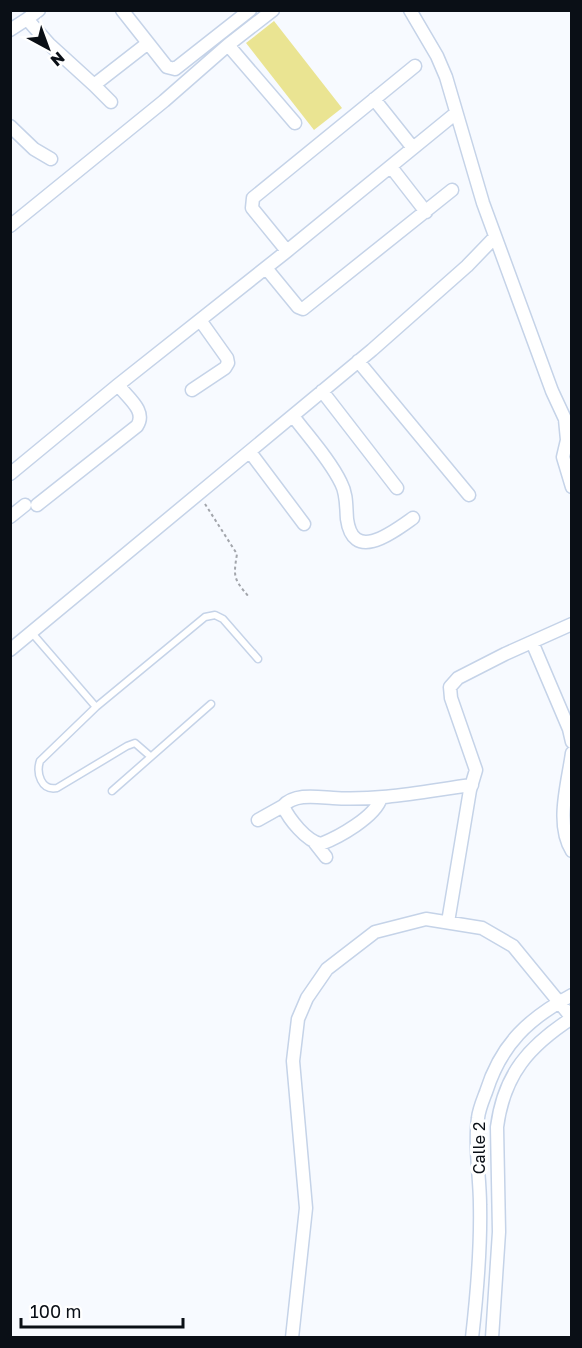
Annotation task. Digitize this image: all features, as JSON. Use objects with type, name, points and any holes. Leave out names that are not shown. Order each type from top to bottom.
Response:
[{"type":"street","points":[[10,30],[39,10]]},
{"type":"street","points":[[122,10],[167,67],[175,69],[250,10]]},
{"type":"street","points":[[229,10],[237,21]]},
{"type":"street","points":[[10,226],[273,10]]},
{"type":"street","points":[[410,10],[446,77],[495,237],[552,391],[565,419],[567,440],[563,457],[572,487]]},
{"type":"street","points":[[27,19],[49,44],[111,102]]},
{"type":"street","points":[[94,85],[148,42]]},
{"type":"street","points":[[228,45],[295,123]]},
{"type":"street","points":[[287,251],[252,207],[253,198],[415,66]]},
{"type":"street","points":[[374,99],[413,148]]},
{"type":"street","points":[[10,474],[456,113]]},
{"type":"street","points":[[10,126],[34,149],[51,159]]},
{"type":"street","points":[[391,166],[426,212]]},
{"type":"street","points":[[266,268],[298,307],[303,309],[452,190]]},
{"type":"street","points":[[10,650],[358,361],[467,266],[495,237]]},
{"type":"street","points":[[192,390],[225,368],[228,363],[227,358],[200,320]]},
{"type":"street","points":[[358,361],[469,495]]},
{"type":"street","points":[[10,517],[31,505],[137,426],[141,420],[141,413],[118,385]]},
{"type":"street","points":[[322,391],[397,488]]},
{"type":"street","points":[[293,416],[342,483],[350,530],[356,540],[361,543],[384,537],[413,518]]},
{"type":"street","points":[[249,452],[304,524]]},
{"type":"street","points":[[448,922],[476,770],[451,698],[450,687],[458,678],[572,624]]},
{"type":"street","points":[[532,642],[569,729],[572,742]]},
{"type":"street","points":[[572,753],[564,824],[566,842],[572,851]]},
{"type":"street","points":[[258,820],[284,806],[287,802],[307,797],[381,798],[472,785]]},
{"type":"street","points":[[315,843],[321,844],[328,841],[350,828],[378,806],[381,798]]},
{"type":"street","points":[[284,806],[287,814],[326,857]]},
{"type":"street","points":[[292,1338],[306,1208],[293,1061],[298,1019],[307,998],[327,969],[375,932],[426,919],[482,928],[513,946],[572,1018],[537,1043],[522,1060],[499,1113],[497,1127],[499,1232],[492,1338]]},
{"type":"street","name":"Calle 2","points":[[472,1338],[480,1233],[478,1117],[500,1057],[511,1041],[533,1020],[572,995]]},
{"type":"lane","points":[[150,756],[135,743],[52,789],[45,786],[38,771],[40,760],[96,707],[205,617],[215,615],[224,619],[258,659]]},
{"type":"lane","points":[[32,633],[96,707]]},
{"type":"lane","points":[[112,791],[211,704]]},
{"type":"path","points":[[198,494],[237,554],[236,580],[249,597]]},
{"type":"building","points":[[274,21],[342,108],[314,130],[246,43]]}]
